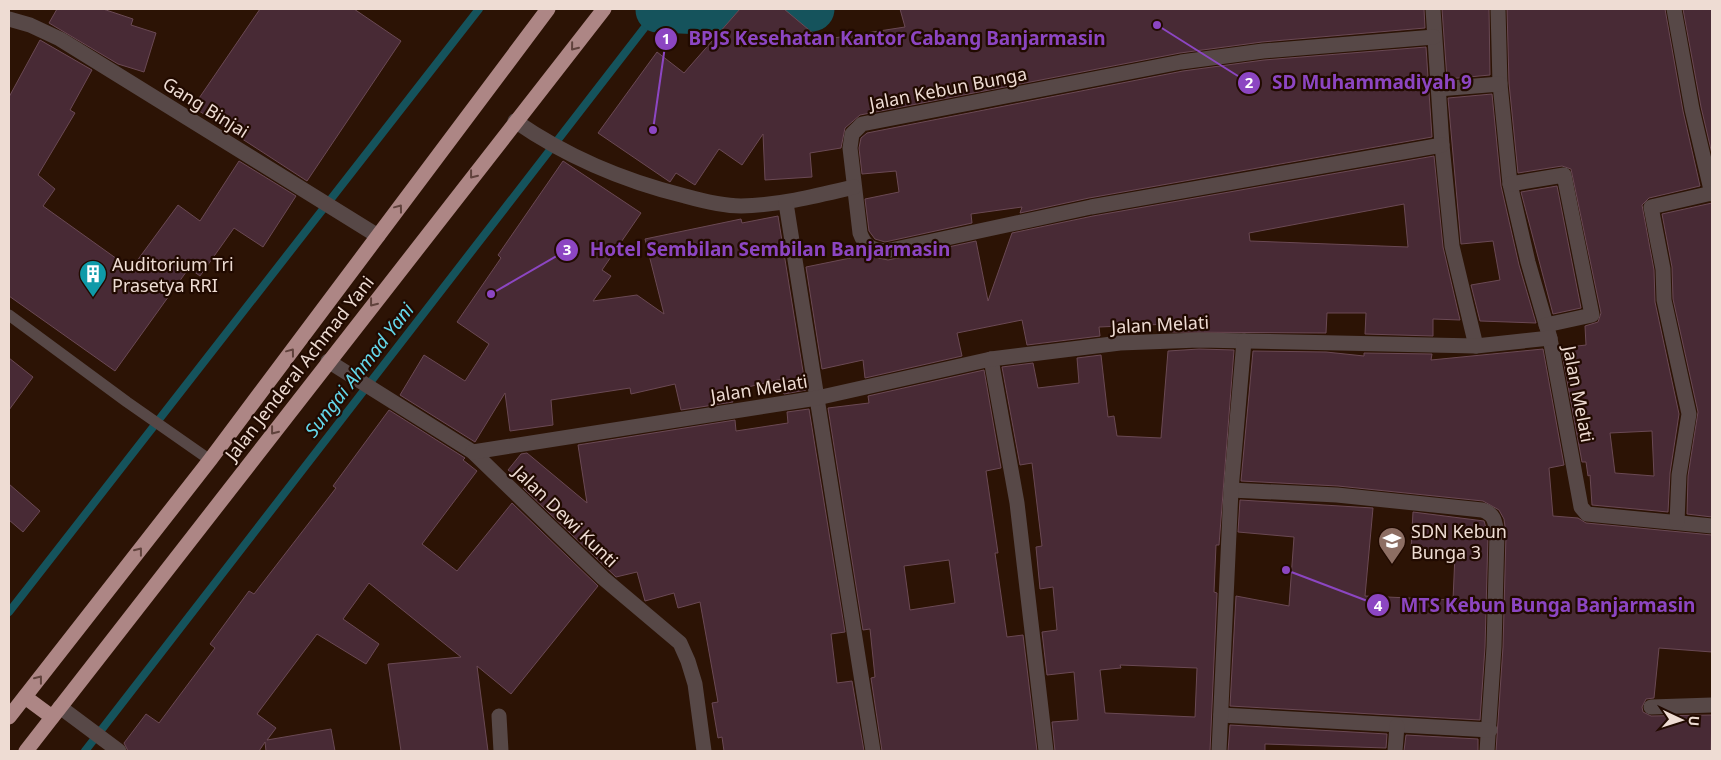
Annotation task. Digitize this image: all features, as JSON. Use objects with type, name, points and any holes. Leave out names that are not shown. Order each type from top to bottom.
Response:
[{"type":"highway","name":"Jalan Jenderal Achmad Yani","points":[[9,718],[210,460],[548,9]]},
{"type":"highway","name":"Jalan Jenderal Achmad Yani","points":[[26,751],[604,9]]},
{"type":"highway","points":[[25,697],[56,712]]},
{"type":"street","points":[[1433,9],[1442,145],[1452,246],[1476,346]]},
{"type":"street","points":[[1498,9],[1500,84],[1510,184],[1548,332],[1592,315],[1564,175],[1510,184]]},
{"type":"street","points":[[1674,9],[1692,109],[1712,193],[1651,207],[1663,269],[1664,300],[1689,414],[1679,475],[1676,522]]},
{"type":"street","name":"Gang Binjai","points":[[9,19],[30,25],[60,39],[378,236]]},
{"type":"street","name":"Jalan Kebun Bunga","points":[[1434,37],[1263,51],[1190,60],[862,124],[852,134],[850,140],[854,187],[863,242],[870,248],[886,251],[1091,207],[1442,145]]},
{"type":"street","points":[[1438,89],[1500,84]]},
{"type":"street","points":[[515,122],[590,165],[624,178],[704,201],[739,206],[786,203],[854,187]]},
{"type":"street","points":[[786,203],[873,751]]},
{"type":"street","name":"Jalan Melati","points":[[473,452],[817,398],[991,359],[1120,343],[1244,340],[1476,346],[1548,332],[1583,512],[1587,514],[1712,526]]},
{"type":"street","points":[[1219,751],[1231,490],[1244,340]]},
{"type":"street","points":[[991,359],[1017,503],[1046,751]]},
{"type":"street","name":"Jalan Dewi Kunti","points":[[328,361],[473,452],[603,578],[680,643],[695,684],[704,751]]},
{"type":"street","points":[[1231,490],[1337,495],[1482,510],[1491,514],[1495,520],[1497,534],[1490,730],[1487,751]]},
{"type":"street","points":[[1652,707],[1712,705]]},
{"type":"street","points":[[56,712],[88,728],[113,747]]},
{"type":"street","points":[[1221,715],[1490,730]]},
{"type":"street","points":[[499,716],[502,751]]},
{"type":"street","points":[[1395,751],[1397,726]]},
{"type":"lane","points":[[9,315],[127,402],[210,460]]},
{"type":"building","points":[[57,9],[103,9],[133,19],[131,25],[156,33],[144,72],[118,64],[49,23]]},
{"type":"building","points":[[260,9],[354,9],[401,41],[307,181],[193,107]]},
{"type":"building","points":[[740,9],[784,9],[821,40],[905,27],[900,9],[1424,9],[1425,28],[1262,42],[1180,53],[860,115],[845,128],[841,148],[810,153],[812,177],[765,180],[763,134],[742,165],[719,149],[695,185],[676,173],[670,182],[598,133],[657,52],[684,73]]},
{"type":"building","points":[[1442,9],[1489,9],[1490,75],[1447,79]]},
{"type":"building","points":[[1507,9],[1665,9],[1683,111],[1700,186],[1649,198],[1642,205],[1654,270],[1655,302],[1679,414],[1670,473],[1668,512],[1592,505],[1590,475],[1588,476],[1586,462],[1582,462],[1561,348],[1586,345],[1585,326],[1598,322],[1601,313],[1571,169],[1562,166],[1518,173],[1509,83]],"holes":[[[1652,431],[1654,476],[1615,473],[1610,433]]]},
{"type":"building","points":[[1683,9],[1712,9],[1712,154],[1701,107]]},
{"type":"building","points":[[40,40],[92,70],[70,110],[75,113],[38,175],[55,189],[43,206],[131,269],[178,205],[200,221],[239,161],[296,196],[263,247],[234,228],[200,276],[189,268],[115,371],[9,296],[9,97]]},
{"type":"building","points":[[1426,47],[1432,137],[1089,198],[1020,213],[1022,207],[971,214],[972,223],[885,242],[875,239],[869,231],[865,199],[899,192],[896,171],[862,174],[859,148],[861,138],[867,133],[1183,71],[1264,60]]},
{"type":"building","points":[[1492,94],[1501,186],[1519,265],[1536,323],[1480,321],[1471,285],[1500,280],[1493,241],[1461,244],[1448,98]]},
{"type":"building","points":[[1434,156],[1443,247],[1460,320],[1433,319],[1433,336],[1365,334],[1366,313],[1327,313],[1326,333],[1169,332],[1169,324],[1099,327],[1100,336],[1027,345],[1022,320],[957,333],[962,356],[865,378],[863,360],[822,369],[806,267],[865,255],[888,260],[976,241],[988,301],[1012,233],[1093,216]],"holes":[[[1404,204],[1408,247],[1250,241],[1249,233]]]},
{"type":"building","points":[[563,161],[641,213],[602,270],[611,276],[593,301],[637,295],[664,314],[645,239],[741,219],[742,223],[778,216],[806,390],[784,394],[782,379],[731,391],[733,402],[681,410],[675,384],[631,394],[630,388],[551,400],[553,425],[510,431],[505,393],[475,442],[400,395],[424,355],[465,381],[489,344],[457,322],[501,258],[498,255]]},
{"type":"building","points":[[1557,186],[1581,308],[1553,314],[1521,192]]},
{"type":"building","points":[[1712,203],[1712,517],[1687,514],[1688,476],[1698,412],[1673,299],[1672,267],[1662,214]]},
{"type":"building","points":[[1199,349],[1234,350],[1219,545],[1216,545],[1214,592],[1217,593],[1210,751],[1055,751],[1052,722],[1078,720],[1074,672],[1047,675],[1042,632],[1057,630],[1053,587],[1040,589],[1036,547],[1042,546],[1032,463],[1020,465],[1002,367],[1033,363],[1038,388],[1079,383],[1077,358],[1101,355],[1108,417],[1114,416],[1117,436],[1161,438],[1168,351]],"holes":[[[1120,665],[1197,668],[1195,717],[1105,713],[1100,670],[1121,668]]]},
{"type":"building","points":[[1543,349],[1564,465],[1549,468],[1553,516],[1578,518],[1586,523],[1712,535],[1712,652],[1659,648],[1654,698],[1646,699],[1642,707],[1643,712],[1651,716],[1712,715],[1711,751],[1496,751],[1503,647],[1506,534],[1504,519],[1499,510],[1483,501],[1338,486],[1241,481],[1253,351],[1326,352],[1364,356],[1364,353],[1432,354],[1431,360]]},
{"type":"building","points":[[9,358],[33,377],[9,410]]},
{"type":"building","points":[[984,370],[1001,468],[986,471],[998,553],[995,553],[1007,637],[1023,635],[1037,751],[882,751],[871,678],[875,677],[870,629],[863,630],[828,408],[869,403],[868,396]],"holes":[[[949,560],[955,603],[910,610],[904,566]]]},
{"type":"building","points":[[809,409],[845,632],[831,634],[837,683],[852,681],[864,751],[724,751],[722,737],[718,738],[712,703],[718,702],[700,602],[678,608],[674,593],[645,601],[637,572],[616,577],[523,488],[526,485],[508,470],[521,454],[527,453],[587,503],[578,445],[735,420],[736,431],[788,423],[787,412]]},
{"type":"building","points":[[389,410],[465,458],[463,460],[477,471],[422,544],[457,571],[512,503],[598,586],[511,694],[477,666],[488,751],[401,751],[388,664],[461,657],[369,583],[343,619],[379,644],[366,664],[317,634],[257,714],[276,728],[267,740],[331,729],[335,751],[266,751],[265,742],[259,751],[128,751],[124,743],[146,714],[159,723],[215,648],[210,644],[249,591],[254,594],[336,488],[333,486]]},
{"type":"building","points":[[9,484],[40,511],[23,532],[9,520]]},
{"type":"building","points":[[1240,500],[1373,508],[1365,596],[1453,600],[1455,554],[1449,553],[1449,551],[1411,549],[1413,512],[1484,521],[1488,535],[1485,647],[1480,720],[1230,706],[1236,596],[1289,606],[1294,537],[1238,532]]},
{"type":"building","points":[[1230,725],[1387,734],[1386,748],[1265,744],[1265,751],[1228,751]]},
{"type":"building","points":[[1406,735],[1478,739],[1478,751],[1404,751]]},
{"type":"waterway","name":"Sungai Ahmad Yani","points":[[9,612],[479,9]]},
{"type":"waterway","name":"Sungai Ahmad Yani","points":[[85,751],[659,9]]},
{"type":"waterway","points":[[658,10],[749,14],[812,9]]},
{"type":"place","name":"SD Muhammadiyah 9","points":[[1157,25]]},
{"type":"place","name":"BPJS Kesehatan Kantor Cabang Banjarmasin","points":[[653,130]]},
{"type":"place","name":"Hotel Sembilan Sembilan Banjarmasin","points":[[491,294]]},
{"type":"place","name":"Auditorium Tri Prasetya RRI","points":[[93,298]]},
{"type":"place","name":"SDN Kebun Bunga 3","points":[[1392,565]]},
{"type":"place","name":"MTS Kebun Bunga Banjarmasin","points":[[1286,570]]}]
